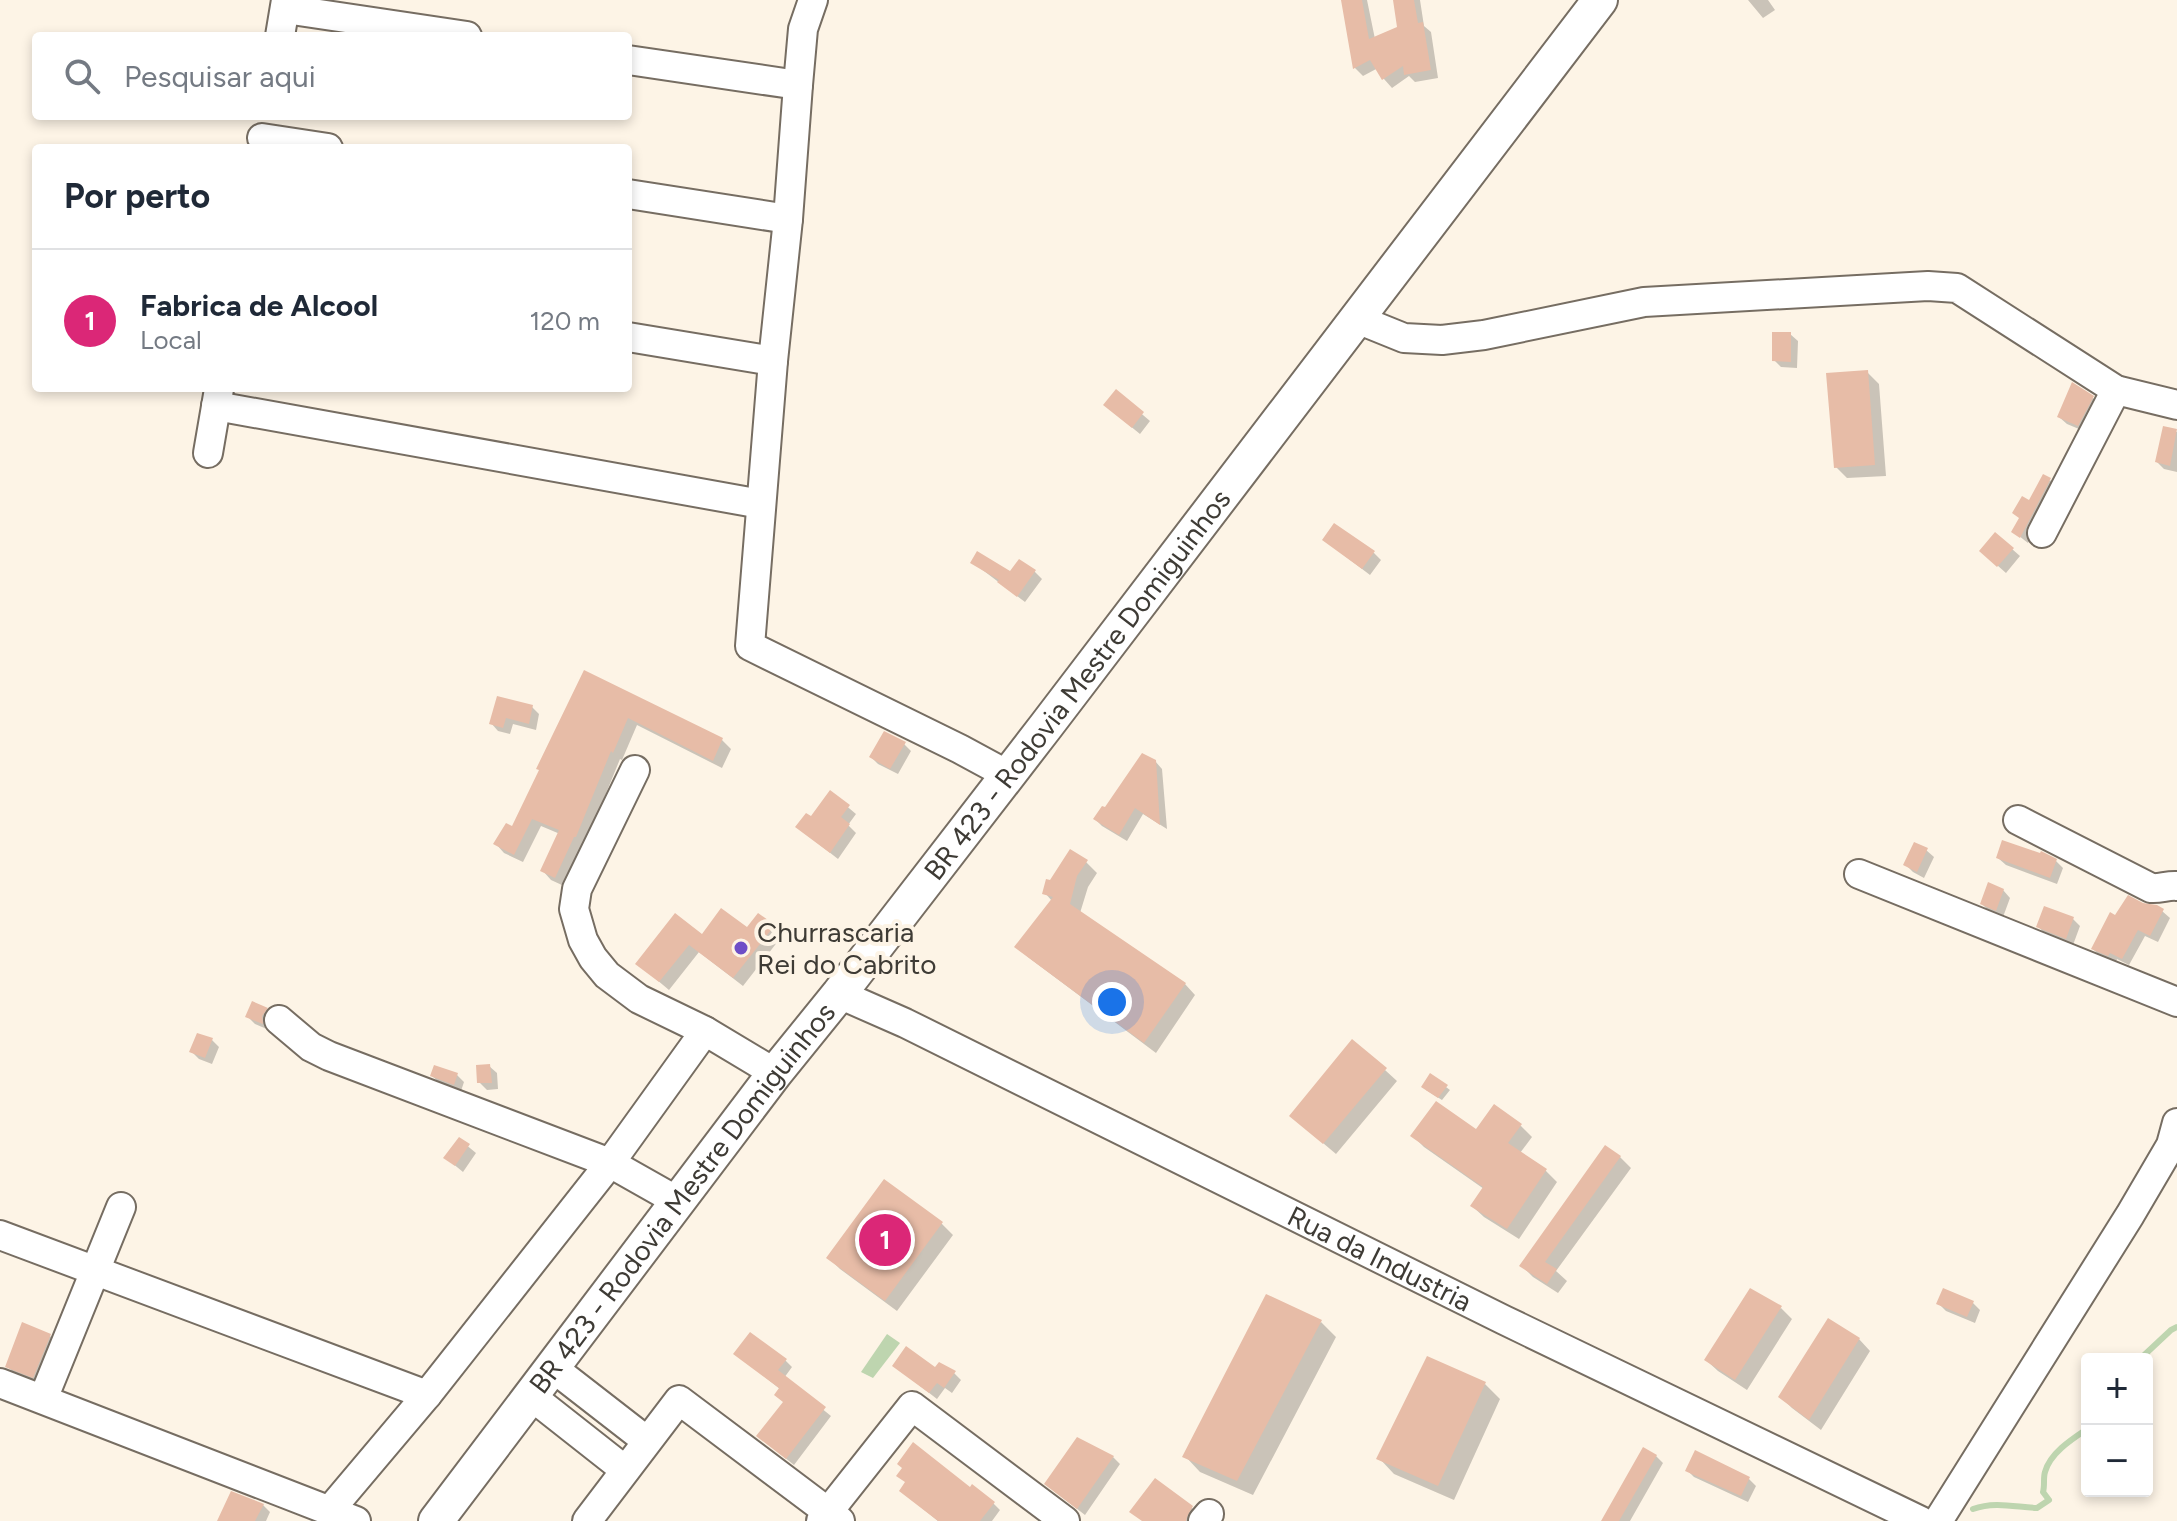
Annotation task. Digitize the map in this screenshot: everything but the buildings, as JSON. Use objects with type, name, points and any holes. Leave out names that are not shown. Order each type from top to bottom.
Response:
[{"type":"main road","name":"BR 423 - Rodovia Mestre Domiguinhos","points":[[436,1521],[775,1073],[1008,775],[1600,0]]},
{"type":"street","points":[[813,0],[803,29],[750,646],[1008,775]]},
{"type":"street","points":[[284,15],[432,32]]},
{"type":"street","points":[[632,61],[798,85]]},
{"type":"street","points":[[262,134],[309,144]]},
{"type":"street","points":[[632,195],[788,219]]},
{"type":"street","points":[[1357,319],[1404,338],[1442,340],[1484,335],[1644,302],[1928,286],[1957,288],[2116,390],[2177,405]]},
{"type":"street","points":[[632,338],[773,361]]},
{"type":"street","points":[[2042,533],[2116,390]]},
{"type":"street","points":[[208,453],[218,397],[761,504]]},
{"type":"street","points":[[635,770],[577,889],[574,909],[583,940],[607,975],[639,999],[705,1031],[775,1073]]},
{"type":"street","points":[[2018,820],[2151,888],[2177,886]]},
{"type":"street","points":[[1859,874],[2177,1002]]},
{"type":"street","name":"Rua da Industria","points":[[839,994],[905,1023],[1504,1320],[1921,1521]]},
{"type":"street","points":[[279,1020],[311,1047],[329,1056],[610,1163],[679,1202]]},
{"type":"street","points":[[0,1383],[343,1516],[427,1395],[610,1163],[705,1031]]},
{"type":"street","points":[[1938,1521],[2130,1215],[2171,1145],[2177,1123]]},
{"type":"street","points":[[43,1399],[121,1207]]},
{"type":"street","points":[[0,1235],[427,1395]]},
{"type":"street","points":[[553,1368],[647,1441]]},
{"type":"street","points":[[531,1396],[625,1470]]},
{"type":"street","points":[[594,1518],[625,1470],[679,1400],[830,1518],[912,1406],[1065,1521]]},
{"type":"shaded area","points":[[887,1334],[900,1343],[873,1378],[861,1372]]},
{"type":"waterway","points":[[2146,1353],[2177,1327]]},
{"type":"waterway","points":[[1973,1509],[1997,1505],[2037,1508],[2049,1500],[2043,1492],[2048,1465],[2062,1447],[2081,1433]]},
{"type":"place","name":"Churrascaria Rei do Cabrito","points":[[741,948]]},
{"type":"place","name":"Fabrica de Alcool","points":[[885,1240]]}]
